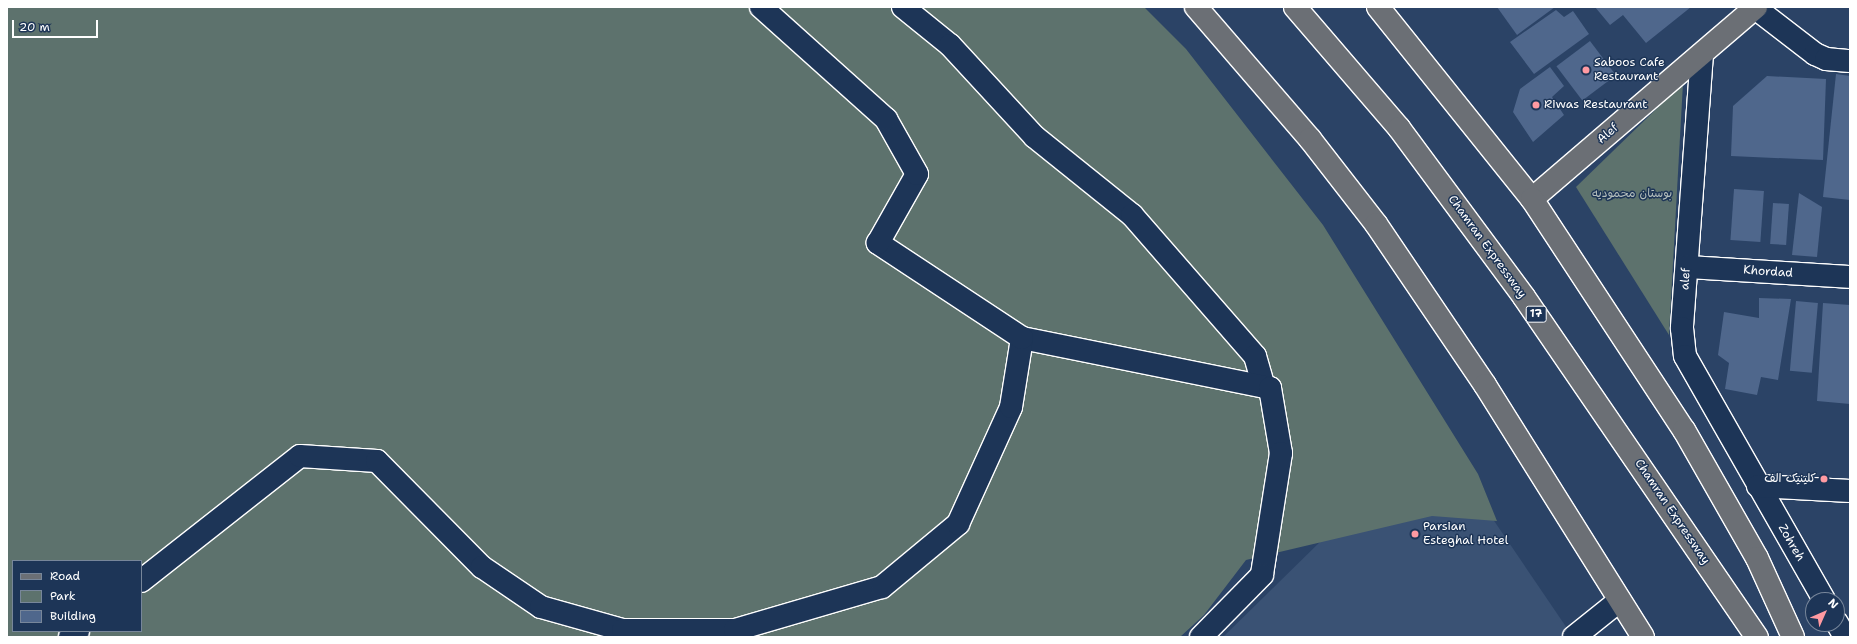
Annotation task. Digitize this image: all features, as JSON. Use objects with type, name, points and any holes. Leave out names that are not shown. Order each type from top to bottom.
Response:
[{"type":"main road","points":[[1196,7],[1310,139],[1376,224],[1484,385],[1639,635]]},
{"type":"main road","name":"Chamran Expressway","points":[[1295,7],[1399,128],[1524,297],[1757,637]]},
{"type":"main road","points":[[1378,7],[1532,199],[1684,430],[1757,558],[1793,637]]},
{"type":"main road","name":"Alef","points":[[1532,199],[1755,7]]},
{"type":"street","points":[[761,7],[886,119],[917,174],[878,243],[1022,338],[1270,388],[1281,453],[1262,575],[1201,637]]},
{"type":"street","points":[[903,7],[950,45],[1035,137],[1132,215],[1255,356],[1264,387]]},
{"type":"street","points":[[1755,7],[1815,54],[1826,59],[1850,61]]},
{"type":"street","name":"alef","points":[[1702,54],[1682,328],[1685,356],[1758,486]]},
{"type":"street","name":"Khordad","points":[[1687,267],[1850,277]]},
{"type":"street","points":[[142,580],[300,456],[377,461],[482,567],[541,606],[623,630],[735,630],[882,587],[958,524],[1011,407],[1022,338]]},
{"type":"street","points":[[1758,486],[1850,491]]},
{"type":"street","name":"Zohreh","points":[[1758,486],[1819,592]]},
{"type":"street","points":[[1574,637],[1619,601]]},
{"type":"shaded area","name":"Parsian Esteghal Hotel","points":[[1433,431],[1573,637],[1223,637]]},
{"type":"green space","points":[[7,7],[1144,7],[1186,49],[1323,225],[1478,474],[1497,521],[1432,516],[1246,560],[1204,615],[1180,637],[7,637]]},
{"type":"green space","name":"بوستان محمودیه","points":[[1683,83],[1669,335],[1576,187]]},
{"type":"building","points":[[1497,7],[1555,7],[1517,35]]},
{"type":"building","points":[[1595,7],[1691,7],[1646,43],[1623,15],[1610,25]]},
{"type":"building","points":[[1556,10],[1564,17],[1573,11],[1589,34],[1534,74],[1510,42]]},
{"type":"building","name":"Saboos Cafe Restaurant","points":[[1590,41],[1616,75],[1582,101],[1556,66]]},
{"type":"building","name":"Riwas Restaurant","points":[[1550,67],[1564,86],[1552,97],[1564,115],[1533,142],[1513,112],[1520,89]]},
{"type":"building","points":[[1836,74],[1850,76],[1850,200],[1823,197]]},
{"type":"building","points":[[1767,76],[1826,79],[1823,160],[1731,156],[1733,106]]},
{"type":"building","points":[[1734,189],[1764,191],[1760,242],[1730,240]]},
{"type":"building","points":[[1799,193],[1822,207],[1817,257],[1792,255]]},
{"type":"building","points":[[1773,203],[1789,204],[1786,245],[1770,244]]},
{"type":"building","points":[[1759,298],[1791,299],[1778,380],[1761,377],[1757,395],[1725,389],[1729,363],[1718,355],[1724,312],[1759,318]]},
{"type":"building","points":[[1796,301],[1818,303],[1812,373],[1790,371]]},
{"type":"building","points":[[1823,303],[1850,305],[1850,404],[1817,401]]},
{"type":"place","name":"Saboos Cafe Restaurant","points":[[1586,70]]},
{"type":"place","name":"Riwas Restaurant","points":[[1536,105]]},
{"type":"place","name":"کلینیک الف","points":[[1824,479]]},
{"type":"place","name":"Parsian Esteghal Hotel","points":[[1415,534]]}]
